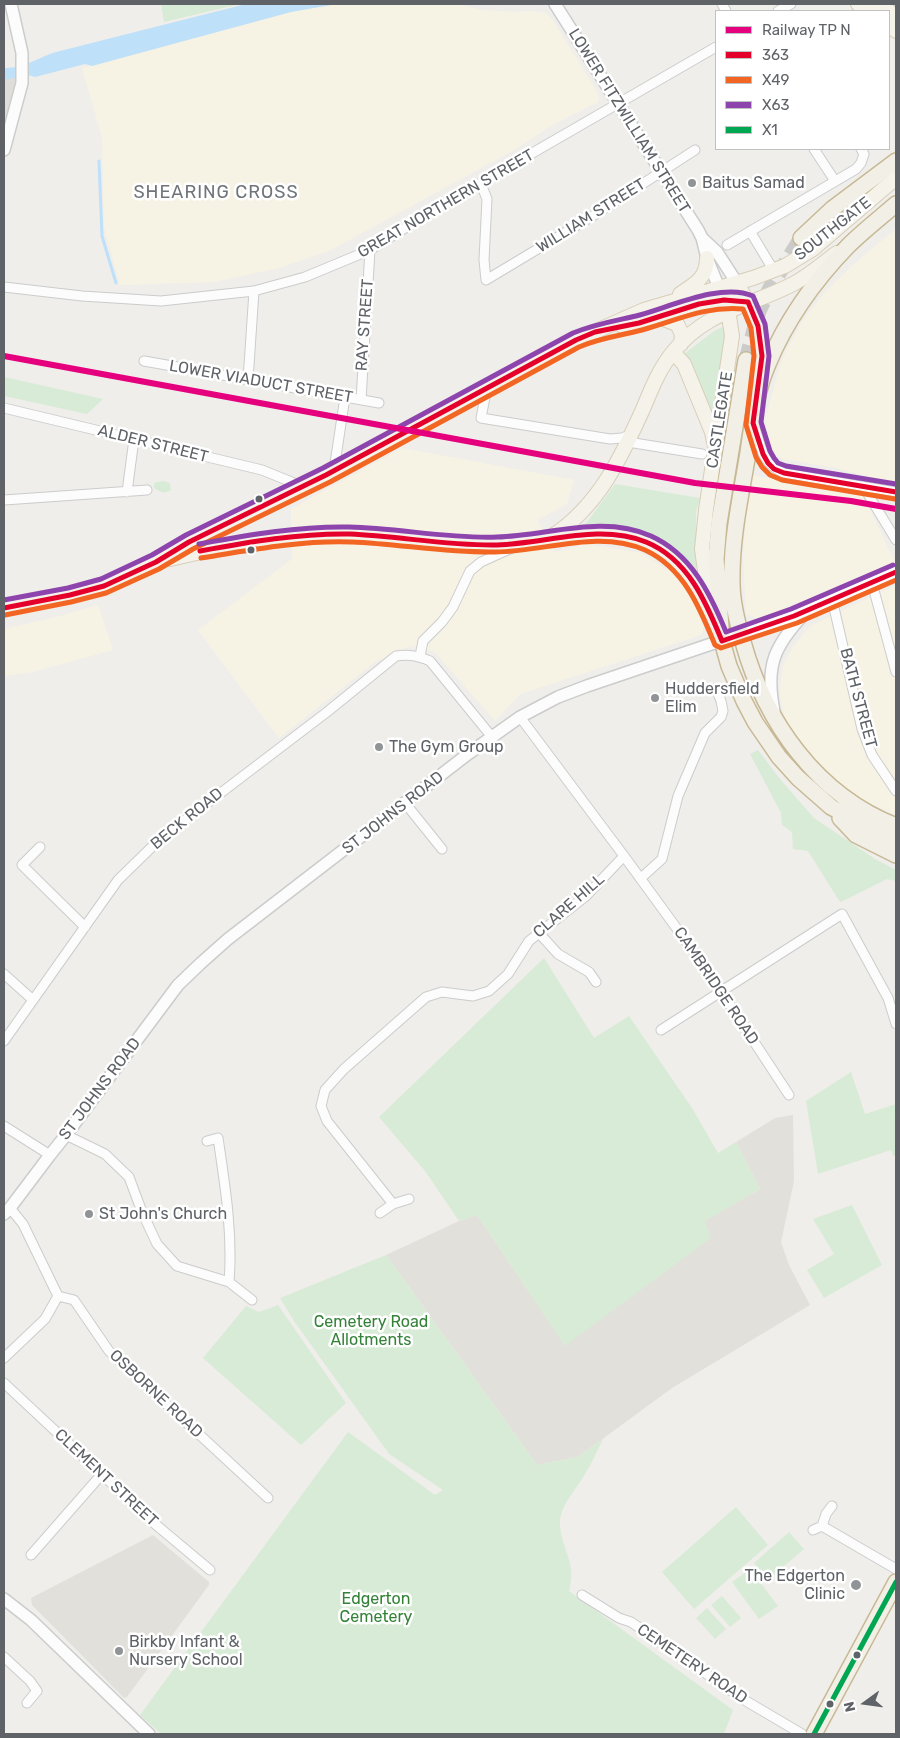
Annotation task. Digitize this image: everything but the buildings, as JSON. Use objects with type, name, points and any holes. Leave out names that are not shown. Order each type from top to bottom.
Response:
[{"type":"highway","points":[[801,238],[832,209],[896,161]]},
{"type":"highway","name":"SOUTHGATE","points":[[759,384],[778,342],[794,313],[818,281],[848,246],[896,204]]},
{"type":"highway","name":"CASTLEGATE","points":[[746,360],[719,523],[716,560],[722,641],[732,672],[755,722],[798,778],[831,807],[896,842]]},
{"type":"highway","name":"CASTLEGATE","points":[[759,384],[733,547],[732,584],[735,612],[741,635],[756,681],[776,723],[801,757],[823,780],[844,796],[863,809],[896,826]]},
{"type":"highway","points":[[831,807],[856,835],[896,855]]},
{"type":"highway","points":[[814,1734],[896,1582]]},
{"type":"main road","name":"SOUTHGATE","points":[[724,300],[737,282],[774,271],[813,249],[896,178]]},
{"type":"main road","name":"SOUTHGATE","points":[[748,302],[794,283],[848,246]]},
{"type":"main road","points":[[4,608],[104,586],[156,562],[189,542],[334,470],[576,340],[667,302],[702,279],[706,270],[707,258]]},
{"type":"main road","name":"CASTLEGATE","points":[[737,282],[757,322],[762,356],[759,384]]},
{"type":"main road","points":[[667,302],[724,300],[748,302]]},
{"type":"main road","points":[[595,332],[639,323],[699,304],[724,300]]},
{"type":"main road","points":[[547,539],[567,527],[590,505],[607,481],[630,438],[663,366],[677,348],[706,321],[724,300]]},
{"type":"main road","name":"CASTLEGATE","points":[[722,641],[706,578],[702,549],[706,510],[708,452],[732,336],[724,300]]},
{"type":"main road","points":[[658,317],[677,324],[682,334],[677,348],[712,432],[708,452]]},
{"type":"main road","points":[[156,562],[207,550],[281,538],[324,534],[373,535],[470,544],[521,544],[594,533],[620,534],[647,542],[668,553],[685,570],[696,585],[708,608],[722,641]]},
{"type":"street","points":[[4,150],[22,84],[22,53],[11,4]]},
{"type":"street","name":"LOWER FITZWILLIAM STREET","points":[[555,4],[702,238],[717,252],[737,282]]},
{"type":"street","name":"GREAT NORTHERN STREET","points":[[4,287],[82,296],[161,301],[254,291],[305,278],[370,250],[432,211],[715,49]]},
{"type":"street","name":"WILLIAM STREET","points":[[481,184],[486,199],[484,260],[486,280],[596,214],[695,150]]},
{"type":"street","points":[[815,150],[835,181]]},
{"type":"street","points":[[727,245],[856,169],[861,163],[863,151]]},
{"type":"street","points":[[750,231],[774,271]]},
{"type":"street","name":"LOWER FITZWILLIAM STREET","points":[[702,238],[707,258],[724,300]]},
{"type":"street","name":"RAY STREET","points":[[360,400],[370,250]]},
{"type":"street","points":[[248,380],[254,291]]},
{"type":"street","name":"LOWER VIADUCT STREET","points":[[144,361],[379,403]]},
{"type":"street","points":[[487,387],[481,418],[610,440],[630,438],[708,452]]},
{"type":"street","points":[[334,470],[345,397]]},
{"type":"street","name":"ALDER STREET","points":[[4,408],[262,470],[294,483],[298,488]]},
{"type":"street","points":[[753,423],[763,454],[774,469],[784,473],[896,492]]},
{"type":"street","points":[[126,492],[134,439]]},
{"type":"street","points":[[863,486],[896,540]]},
{"type":"street","points":[[4,500],[148,490]]},
{"type":"street","points":[[492,737],[430,661],[420,656],[423,641],[442,622],[453,607],[470,571],[481,562],[521,544]]},
{"type":"street","name":"ST JOHNS ROAD","points":[[7,1211],[66,1136],[178,985],[200,963],[228,938],[492,737],[520,717],[558,697],[741,635],[808,610],[896,572]]},
{"type":"street","points":[[872,583],[896,672]]},
{"type":"street","name":"BATH STREET","points":[[832,600],[862,729],[872,755],[896,791]]},
{"type":"street","points":[[776,723],[771,688],[771,670],[775,652],[787,632],[808,610]]},
{"type":"street","name":"BECK ROAD","points":[[4,1041],[118,880],[159,840],[327,712],[396,656],[406,654],[420,656]]},
{"type":"street","points":[[641,878],[662,859],[678,796],[705,733],[721,717],[723,711],[716,688]]},
{"type":"street","points":[[520,717],[624,856]]},
{"type":"street","points":[[405,803],[442,849]]},
{"type":"street","points":[[40,847],[22,866],[85,927]]},
{"type":"street","name":"CAMBRIDGE ROAD","points":[[624,856],[721,991],[789,1095]]},
{"type":"street","name":"CLARE HILL","points":[[394,1204],[327,1121],[321,1106],[325,1090],[344,1069],[426,997],[442,992],[473,996],[489,990],[508,974],[529,941],[586,896],[624,856]]},
{"type":"street","points":[[661,1030],[842,914],[892,996],[896,1024]]},
{"type":"street","points":[[539,933],[558,954],[589,972],[596,982]]},
{"type":"street","points":[[4,974],[32,1000]]},
{"type":"street","points":[[4,1126],[50,1155]]},
{"type":"street","points":[[66,1136],[105,1154],[129,1176],[142,1212],[157,1244],[176,1266],[229,1282],[252,1300]]},
{"type":"street","points":[[207,1141],[218,1138],[226,1189],[231,1260],[229,1282]]},
{"type":"street","points":[[380,1213],[394,1204],[408,1199]]},
{"type":"street","points":[[4,1358],[45,1319],[58,1296],[23,1224],[7,1211]]},
{"type":"street","name":"OSBORNE ROAD","points":[[58,1296],[74,1300],[109,1352],[268,1498]]},
{"type":"street","name":"CLEMENT STREET","points":[[4,1383],[154,1524],[210,1570]]},
{"type":"street","points":[[31,1554],[102,1474]]},
{"type":"street","points":[[832,1506],[817,1528],[896,1569]]},
{"type":"street","name":"CEMETERY ROAD","points":[[582,1595],[619,1618],[631,1622],[746,1701],[802,1734]]},
{"type":"street","points":[[4,1599],[31,1620],[149,1734]]},
{"type":"street","points":[[4,1657],[30,1680],[37,1691],[27,1703]]},
{"type":"shaded area","points":[[337,4],[460,4],[481,10],[546,13],[552,19],[596,90],[599,98],[598,102],[556,123],[514,150],[331,250],[279,268],[214,282],[120,285],[104,227],[102,137],[82,68],[291,12]]},
{"type":"shaded area","points":[[20,74],[4,139],[4,80]]},
{"type":"shaded area","points":[[896,229],[896,482],[837,468],[783,459],[774,454],[771,448],[765,420],[786,351],[803,320],[826,291],[854,264]]},
{"type":"shaded area","points":[[402,448],[574,480],[567,504],[537,520],[555,552],[587,544],[641,553],[675,575],[699,603],[706,622],[701,635],[520,694],[495,721],[435,652],[410,646],[375,662],[279,738],[198,630],[292,559],[291,509]]},
{"type":"shaded area","points":[[751,475],[864,496],[895,563],[758,619],[746,614],[743,554]]},
{"type":"shaded area","points":[[896,585],[896,815],[865,801],[841,786],[811,758],[792,734],[784,716],[780,696],[783,665],[793,647],[810,626]]},
{"type":"shaded area","points":[[98,605],[113,650],[32,672],[4,676],[4,629]]},
{"type":"shaded area","points":[[793,1115],[794,1181],[781,1242],[789,1265],[810,1305],[672,1388],[578,1457],[537,1465],[386,1255],[459,1221],[477,1215],[565,1345],[704,1221],[760,1189],[736,1142],[775,1118]]},
{"type":"shaded area","name":"Birkby Infant & Nursery School","points":[[153,1535],[209,1582],[209,1585],[127,1697],[124,1698],[32,1605],[31,1598]]},
{"type":"green space","points":[[161,4],[240,4],[164,22]]},
{"type":"green space","points":[[725,326],[725,339],[711,417],[689,359],[684,354],[714,331]]},
{"type":"green space","points":[[4,377],[103,399],[87,414],[4,396]]},
{"type":"green space","points":[[163,481],[170,483],[171,490],[162,492],[154,488],[154,483]]},
{"type":"green space","points":[[615,484],[700,498],[696,512],[696,570],[671,547],[644,533],[615,527],[582,529]]},
{"type":"green space","points":[[758,750],[814,818],[875,859],[896,870],[896,881],[887,879],[841,902],[808,851],[793,849],[792,832],[782,825],[781,813],[750,754]]},
{"type":"green space","points":[[544,958],[594,1038],[629,1016],[692,1108],[718,1153],[736,1142],[760,1189],[705,1221],[711,1238],[565,1346],[477,1215],[459,1221],[425,1171],[379,1117]]},
{"type":"green space","points":[[851,1072],[865,1114],[896,1104],[896,1155],[893,1156],[891,1150],[818,1174],[806,1101]]},
{"type":"green space","points":[[852,1205],[882,1265],[824,1298],[807,1270],[834,1254],[813,1219]]},
{"type":"green space","name":"Edgerton Cemetery","points":[[386,1255],[537,1465],[578,1457],[603,1439],[588,1470],[565,1505],[560,1519],[561,1535],[571,1572],[569,1591],[733,1710],[724,1734],[161,1734],[140,1715],[348,1432],[435,1495],[443,1490],[389,1454],[294,1321],[280,1298]]},
{"type":"green space","points":[[278,1305],[346,1403],[301,1445],[203,1358],[246,1306],[259,1312]]},
{"type":"green space","points":[[736,1507],[768,1545],[694,1609],[662,1572]]},
{"type":"green space","points":[[789,1532],[804,1549],[768,1580],[754,1563]]},
{"type":"green space","points":[[750,1569],[778,1606],[759,1619],[732,1582]]},
{"type":"green space","points":[[722,1596],[741,1618],[730,1627],[711,1605]]},
{"type":"green space","points":[[707,1608],[726,1629],[715,1639],[696,1618]]},
{"type":"water","points":[[246,4],[337,4],[291,12],[92,66],[85,64],[35,77],[28,75],[4,80],[4,68],[18,67],[56,52]]},
{"type":"waterway","points":[[99,161],[102,236],[116,283]]},
{"type":"tunnel","points":[[746,360],[759,311],[770,288],[801,238]]},
{"type":"transit line","name":"X63","points":[[4,600],[68,588],[101,579],[323,468],[573,333],[710,294],[726,292],[753,296],[765,324],[769,356],[761,422],[770,451],[778,463],[786,466],[896,484]]},
{"type":"transit line","name":"363","points":[[4,608],[104,586],[156,562],[189,542],[326,475],[576,340],[595,332],[639,323],[699,304],[724,300],[748,302],[758,326],[762,356],[753,423],[763,454],[768,463],[774,469],[784,473],[896,492]]},
{"type":"transit line","name":"X49","points":[[5,615],[106,593],[159,569],[193,549],[330,482],[579,347],[691,315],[716,310],[743,309],[751,328],[754,356],[746,425],[756,457],[762,467],[770,475],[782,480],[895,499]]},
{"type":"transit line","points":[[4,356],[695,483],[851,501],[896,509]]},
{"type":"transit line","name":"X63","points":[[199,544],[274,532],[330,527],[368,528],[479,537],[516,536],[594,526],[632,530],[651,536],[665,544],[688,564],[706,589],[726,632],[791,609],[893,565]]},
{"type":"transit line","name":"363","points":[[200,551],[275,539],[331,534],[368,535],[479,545],[516,544],[591,534],[628,537],[646,542],[661,550],[684,571],[702,597],[722,641],[794,616],[896,572]]},
{"type":"transit line","name":"X49","points":[[201,558],[276,546],[333,542],[370,543],[477,552],[514,551],[590,541],[609,541],[627,544],[645,550],[659,558],[680,578],[697,603],[715,645],[721,648],[797,623],[896,580]]},
{"type":"transit line","name":"X1","points":[[814,1734],[896,1582]]},
{"type":"place","name":"Baitus Samad","points":[[692,183]]},
{"type":"place","name":"Huddersfield Elim","points":[[655,698]]},
{"type":"place","name":"The Gym Group","points":[[379,747]]},
{"type":"place","name":"St John's Church","points":[[89,1214]]},
{"type":"place","name":"The Edgerton Clinic","points":[[856,1585]]},
{"type":"place","name":"Birkby Infant & Nursery School","points":[[119,1651]]},
{"type":"district","name":"SHEARING CROSS","points":[[216,193]]},
{"type":"park label","name":"Cemetery Road Allotments","points":[[371,1331]]}]
